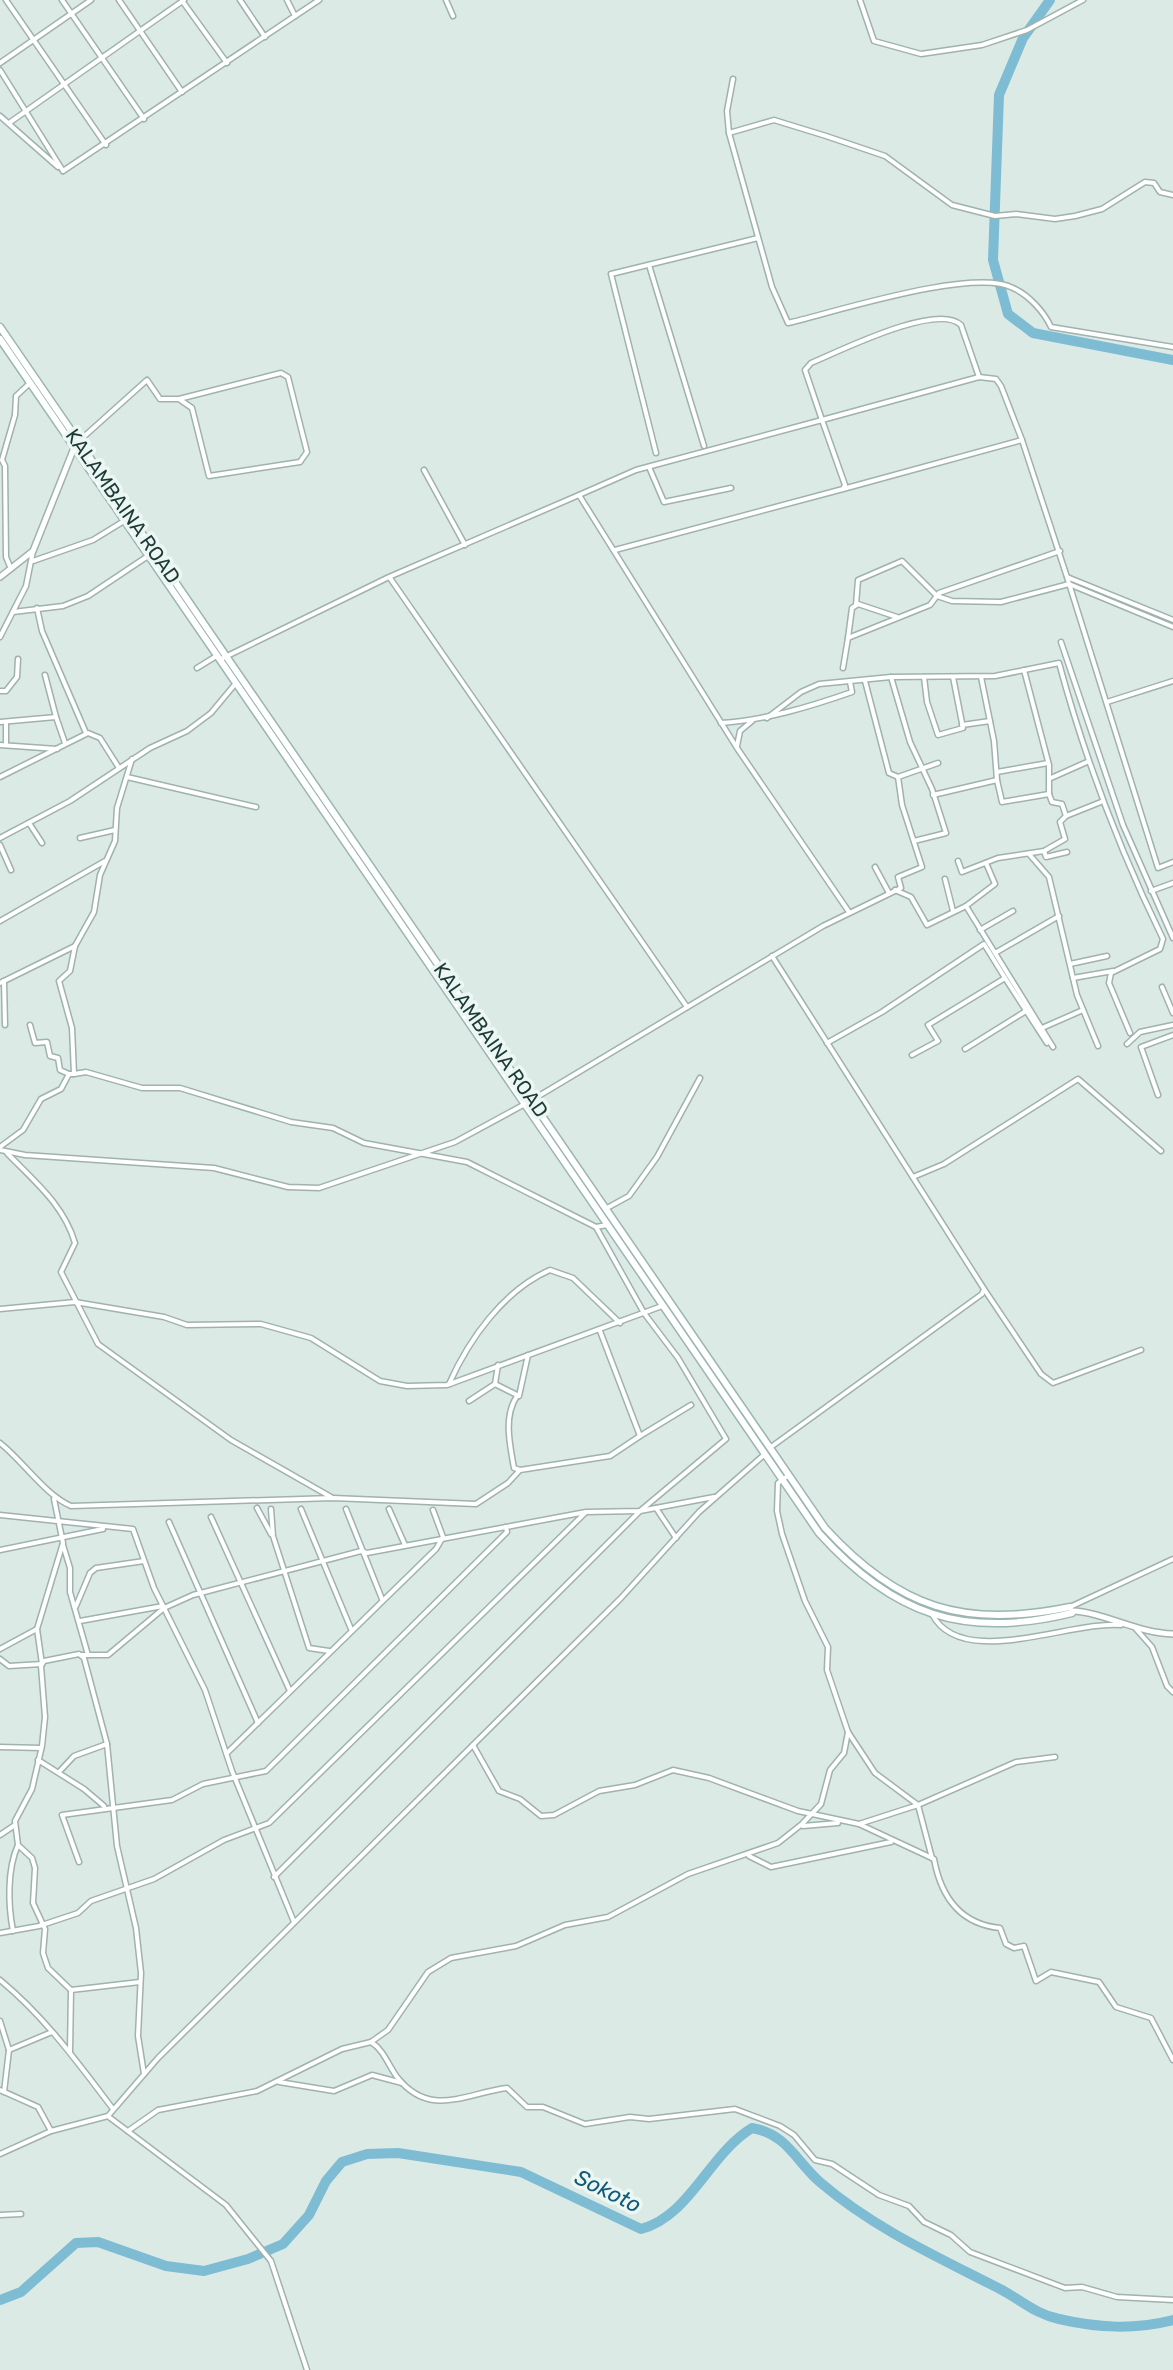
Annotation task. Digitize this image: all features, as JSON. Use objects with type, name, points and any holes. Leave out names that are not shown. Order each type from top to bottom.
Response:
[{"type":"main road","name":"KALAMBAINA ROAD","points":[[0,327],[76,444],[222,656],[607,1208],[770,1448],[786,1478],[825,1528],[851,1556],[907,1596],[934,1607],[964,1613],[1024,1615],[1071,1610]]},
{"type":"main road","points":[[0,339],[76,444],[124,521],[222,656],[236,683],[662,1306],[765,1454],[786,1478],[819,1533],[861,1576],[904,1603],[932,1614],[963,1621],[1008,1623],[1071,1610]]},
{"type":"street","points":[[6,0],[106,145]]},
{"type":"street","points":[[62,0],[144,119]]},
{"type":"street","points":[[0,63],[91,0]]},
{"type":"street","points":[[119,0],[182,92]]},
{"type":"street","points":[[9,123],[183,0],[227,63]]},
{"type":"street","points":[[240,0],[265,37]]},
{"type":"street","points":[[287,0],[295,16]]},
{"type":"street","points":[[63,171],[319,0]]},
{"type":"street","points":[[446,0],[453,16]]},
{"type":"street","points":[[860,0],[874,41],[921,54],[982,45],[1012,35],[1083,0]]},
{"type":"street","points":[[0,70],[63,171]]},
{"type":"street","points":[[733,79],[727,111],[729,133],[758,238],[788,323],[940,285],[997,284],[1012,287],[1045,314],[1051,327],[1173,347]]},
{"type":"street","points":[[0,116],[63,171]]},
{"type":"street","points":[[729,133],[774,120],[826,136],[885,156],[952,205],[995,216],[1016,214],[1055,219],[1075,216],[1102,209],[1145,182],[1154,183],[1160,192],[1173,195]]},
{"type":"street","points":[[656,453],[611,274],[758,238]]},
{"type":"street","points":[[649,265],[704,446]]},
{"type":"street","points":[[843,489],[845,485],[805,370],[811,363],[876,335],[946,316],[961,325],[979,377]]},
{"type":"street","points":[[0,637],[26,586],[33,551],[76,444],[147,380],[160,399],[179,399],[281,373],[288,377],[307,452],[300,462],[209,476],[192,408],[179,399]]},
{"type":"street","points":[[197,668],[389,577],[649,467],[979,377],[996,379],[1022,440],[1060,551],[1158,868],[1173,862]]},
{"type":"street","points":[[11,569],[6,557],[3,447],[15,415],[16,396],[30,382]]},
{"type":"street","points":[[615,550],[1022,440]]},
{"type":"street","points":[[649,467],[664,502],[731,488]]},
{"type":"street","points":[[424,470],[465,545]]},
{"type":"street","points":[[579,495],[737,748],[849,912]]},
{"type":"street","points":[[33,561],[93,540],[124,521]]},
{"type":"street","points":[[0,577],[33,551]]},
{"type":"street","points":[[848,638],[930,605],[937,596],[1060,551]]},
{"type":"street","points":[[13,612],[63,606],[88,596],[149,555]]},
{"type":"street","points":[[843,668],[858,580],[902,561],[937,596],[952,601],[1001,602],[1069,584],[1173,627]]},
{"type":"street","points":[[389,577],[687,1007]]},
{"type":"street","points":[[1067,577],[1173,620]]},
{"type":"street","points":[[856,605],[899,617]]},
{"type":"street","points":[[37,608],[42,631],[86,733]]},
{"type":"street","points":[[1061,642],[1123,825],[1173,938]]},
{"type":"street","points":[[0,691],[6,691],[17,677],[18,659]]},
{"type":"street","points":[[767,718],[819,684],[891,677],[981,677],[1059,663],[1101,802],[1163,939],[1160,949],[1113,971],[1109,969],[1073,978]]},
{"type":"street","points":[[1024,670],[1048,763],[1051,778],[1049,794],[1052,802],[1062,804],[1066,816]]},
{"type":"street","points":[[45,675],[65,743]]},
{"type":"street","points":[[891,677],[920,769],[946,833],[914,841]]},
{"type":"street","points":[[924,677],[927,702],[938,735],[963,728],[953,677]]},
{"type":"street","points":[[981,677],[1002,802],[1049,794]]},
{"type":"street","points":[[865,681],[889,773],[898,777],[938,763]]},
{"type":"street","points":[[1106,702],[1173,681]]},
{"type":"street","points":[[721,723],[767,718],[852,692],[850,682]]},
{"type":"street","points":[[0,838],[70,801],[132,759],[200,723],[236,683]]},
{"type":"street","points":[[56,717],[3,722],[3,745],[57,749]]},
{"type":"street","points":[[737,748],[740,731],[753,721]]},
{"type":"street","points":[[962,725],[990,721]]},
{"type":"street","points":[[0,777],[86,733],[100,738],[119,768]]},
{"type":"street","points":[[2,1150],[23,1130],[41,1099],[61,1089],[71,1074],[72,1028],[59,981],[70,971],[75,946],[94,912],[115,830],[117,808],[132,759]]},
{"type":"street","points":[[1051,778],[1087,762]]},
{"type":"street","points":[[997,772],[1048,763]]},
{"type":"street","points":[[127,777],[256,807]]},
{"type":"street","points":[[2,1150],[214,1168],[305,1189],[331,1185],[425,1154],[533,1100],[772,956],[849,912],[901,888],[898,877],[901,873],[922,867],[898,777]]},
{"type":"street","points":[[933,795],[997,780]]},
{"type":"street","points":[[958,861],[962,872],[1009,855],[1044,851],[1065,839],[1060,822],[1066,816],[1101,802]]},
{"type":"street","points":[[29,823],[42,843]]},
{"type":"street","points":[[80,838],[115,830]]},
{"type":"street","points":[[0,845],[11,870]]},
{"type":"street","points":[[1044,851],[1046,857],[1067,852]]},
{"type":"street","points":[[1029,854],[1049,877],[1073,978],[1098,1046]]},
{"type":"street","points":[[0,921],[107,859]]},
{"type":"street","points":[[875,867],[892,892],[911,897],[927,925],[966,906],[995,884],[986,863]]},
{"type":"street","points":[[945,879],[953,911]]},
{"type":"street","points":[[1151,891],[1173,883]]},
{"type":"street","points":[[966,906],[1053,1047]]},
{"type":"street","points":[[980,930],[1013,911]]},
{"type":"street","points":[[995,953],[1059,916]]},
{"type":"street","points":[[827,1043],[882,1012],[984,944],[1047,1043]]},
{"type":"street","points":[[5,1025],[2,982],[75,946]]},
{"type":"street","points":[[772,956],[1041,1374],[1053,1383],[1141,1350]]},
{"type":"street","points":[[1070,964],[1107,956]]},
{"type":"street","points":[[1113,971],[1109,983],[1130,1033]]},
{"type":"street","points":[[912,1055],[938,1041],[928,1025],[1005,978]]},
{"type":"street","points":[[1162,987],[1173,1013]]},
{"type":"street","points":[[1042,1028],[1083,1010]]},
{"type":"street","points":[[965,1049],[1026,1011]]},
{"type":"street","points":[[30,1025],[35,1043],[47,1042],[50,1056],[58,1058],[60,1070],[71,1074],[86,1072],[142,1088],[180,1088],[291,1122],[333,1128],[359,1141],[480,1166],[596,1227],[644,1313],[678,1358],[726,1439],[640,1511],[274,1877]]},
{"type":"street","points":[[1127,1044],[1140,1032],[1173,1025]]},
{"type":"street","points":[[1158,1095],[1141,1047],[1173,1035]]},
{"type":"street","points":[[607,1208],[629,1196],[657,1157],[676,1128],[688,1096],[700,1078]]},
{"type":"street","points":[[913,1177],[944,1164],[1078,1079],[1161,1151]]},
{"type":"street","points":[[2,1150],[42,1187],[70,1226],[75,1243],[61,1272],[98,1344],[231,1440],[333,1498]]},
{"type":"street","points":[[596,1227],[607,1225]]},
{"type":"street","points":[[449,1384],[460,1359],[487,1321],[531,1278],[550,1270],[573,1278],[620,1323]]},
{"type":"street","points":[[0,2154],[51,2131],[108,2116],[144,2074],[294,1922],[621,1598],[714,1497],[770,1448],[982,1294],[984,1289]]},
{"type":"street","points":[[0,1309],[75,1302],[164,1317],[187,1325],[261,1324],[311,1338],[380,1381],[407,1386],[449,1384],[662,1306]]},
{"type":"street","points":[[600,1331],[640,1436]]},
{"type":"street","points":[[528,1354],[524,1383],[510,1405],[508,1433],[514,1468],[520,1470],[610,1456],[691,1405]]},
{"type":"street","points":[[469,1401],[495,1384],[498,1365]]},
{"type":"street","points":[[495,1384],[517,1396]]},
{"type":"street","points":[[0,1443],[23,1461],[54,1497],[71,1506],[333,1498],[476,1504],[508,1483],[520,1470]]},
{"type":"street","points":[[786,1478],[778,1483],[777,1511],[782,1534],[805,1601],[828,1647],[827,1670],[848,1732],[875,1773],[918,1805],[939,1883],[951,1907],[960,1909],[984,1926],[1000,1928],[1006,1944],[1014,1948],[1024,1946],[1036,1981],[1051,1972],[1099,1982],[1116,2007],[1151,2018],[1173,2060]]},
{"type":"street","points":[[54,1497],[85,1655],[107,1744],[108,1808],[136,1928],[140,1982],[138,2036],[144,2074]]},
{"type":"street","points":[[80,1621],[164,1607],[200,1593],[361,1551],[367,1553],[586,1512],[640,1511],[714,1497]]},
{"type":"street","points":[[257,1508],[273,1536]]},
{"type":"street","points":[[656,1508],[676,1538]]},
{"type":"street","points":[[271,1509],[273,1536],[309,1648],[330,1651]]},
{"type":"street","points":[[301,1509],[352,1630]]},
{"type":"street","points":[[346,1509],[382,1599]]},
{"type":"street","points":[[389,1509],[405,1545]]},
{"type":"street","points":[[433,1510],[443,1537]]},
{"type":"street","points":[[0,1933],[43,1925],[78,1913],[91,1901],[154,1879],[224,1840],[258,1830],[269,1823],[586,1512]]},
{"type":"street","points":[[0,1515],[133,1529],[164,1607],[205,1690],[235,1776],[294,1922]]},
{"type":"street","points":[[211,1517],[290,1691]]},
{"type":"street","points":[[169,1522],[258,1723]]},
{"type":"street","points":[[79,1862],[62,1815],[172,1800],[203,1784],[266,1771],[507,1532],[506,1526]]},
{"type":"street","points":[[0,1550],[62,1540],[109,1527]]},
{"type":"street","points":[[227,1754],[436,1549],[443,1537]]},
{"type":"street","points":[[0,1835],[15,1825],[32,1789],[41,1748],[45,1717],[37,1629],[62,1540]]},
{"type":"street","points":[[1071,1610],[1173,1559]]},
{"type":"street","points":[[76,1606],[90,1573],[96,1568],[144,1561]]},
{"type":"street","points":[[0,1672],[10,1666],[42,1664],[53,1658],[108,1655],[164,1607]]},
{"type":"street","points":[[1071,1610],[1083,1610],[1136,1629],[1173,1634]]},
{"type":"street","points":[[932,1614],[939,1629],[960,1640],[1023,1638],[1063,1634],[1102,1623],[1121,1625]]},
{"type":"street","points":[[0,1649],[37,1629]]},
{"type":"street","points":[[1136,1629],[1152,1647],[1167,1686],[1173,1692]]},
{"type":"street","points":[[0,1659],[10,1666]]},
{"type":"street","points":[[128,2131],[158,2110],[231,2099],[279,2082],[342,2049],[371,2042],[388,2030],[428,1972],[451,1958],[516,1946],[565,1925],[608,1917],[688,1874],[778,1843],[801,1826],[821,1804],[830,1770],[844,1753],[848,1732]]},
{"type":"street","points":[[59,1772],[74,1756],[107,1744]]},
{"type":"street","points":[[472,1744],[499,1791],[520,1799],[541,1816],[554,1815],[599,1791],[635,1785],[673,1770],[709,1778],[811,1814],[859,1824],[932,1858]]},
{"type":"street","points":[[0,1747],[41,1748]]},
{"type":"street","points":[[859,1824],[918,1805],[1016,1762],[1055,1757]]},
{"type":"street","points":[[38,1760],[108,1808]]},
{"type":"street","points":[[801,1826],[845,1822]]},
{"type":"street","points":[[13,1931],[10,1913],[13,1856],[18,1845],[15,1825]]},
{"type":"street","points":[[747,1855],[771,1867],[893,1842]]},
{"type":"street","points":[[18,1845],[32,1858],[35,1868],[33,1903],[43,1925],[48,1968],[71,1990],[70,2052]]},
{"type":"street","points":[[0,1980],[36,2011],[113,2109]]},
{"type":"street","points":[[71,1990],[140,1982]]},
{"type":"street","points":[[0,2021],[3,2042],[9,2050],[2,2091],[38,2107],[51,2131]]},
{"type":"street","points":[[9,2050],[52,2032]]},
{"type":"street","points":[[371,2042],[379,2047],[404,2084]]},
{"type":"street","points":[[279,2082],[334,2091],[372,2075],[404,2084],[437,2102],[459,2101],[487,2090],[507,2088],[527,2107],[543,2107],[585,2124],[630,2117],[649,2119],[735,2109],[780,2126],[794,2135],[815,2160],[832,2164],[879,2195],[909,2206],[924,2222],[951,2235],[970,2252],[1065,2288],[1082,2287],[1117,2297],[1173,2300]]},
{"type":"street","points":[[108,2116],[226,2205],[271,2261],[307,2370]]},
{"type":"street","points":[[0,2215],[21,2214]]},
{"type":"waterway","points":[[1050,0],[1023,38],[999,95],[993,260],[1008,314],[1033,333],[1173,360]]},
{"type":"waterway","name":"Sokoto","points":[[0,2300],[21,2292],[76,2243],[98,2242],[166,2266],[204,2271],[248,2259],[283,2244],[309,2215],[326,2181],[342,2162],[367,2154],[398,2153],[521,2172],[641,2229],[673,2211],[723,2153],[752,2128],[774,2136],[821,2183],[863,2214],[1042,2314],[1073,2322],[1116,2327],[1173,2320]]}]
